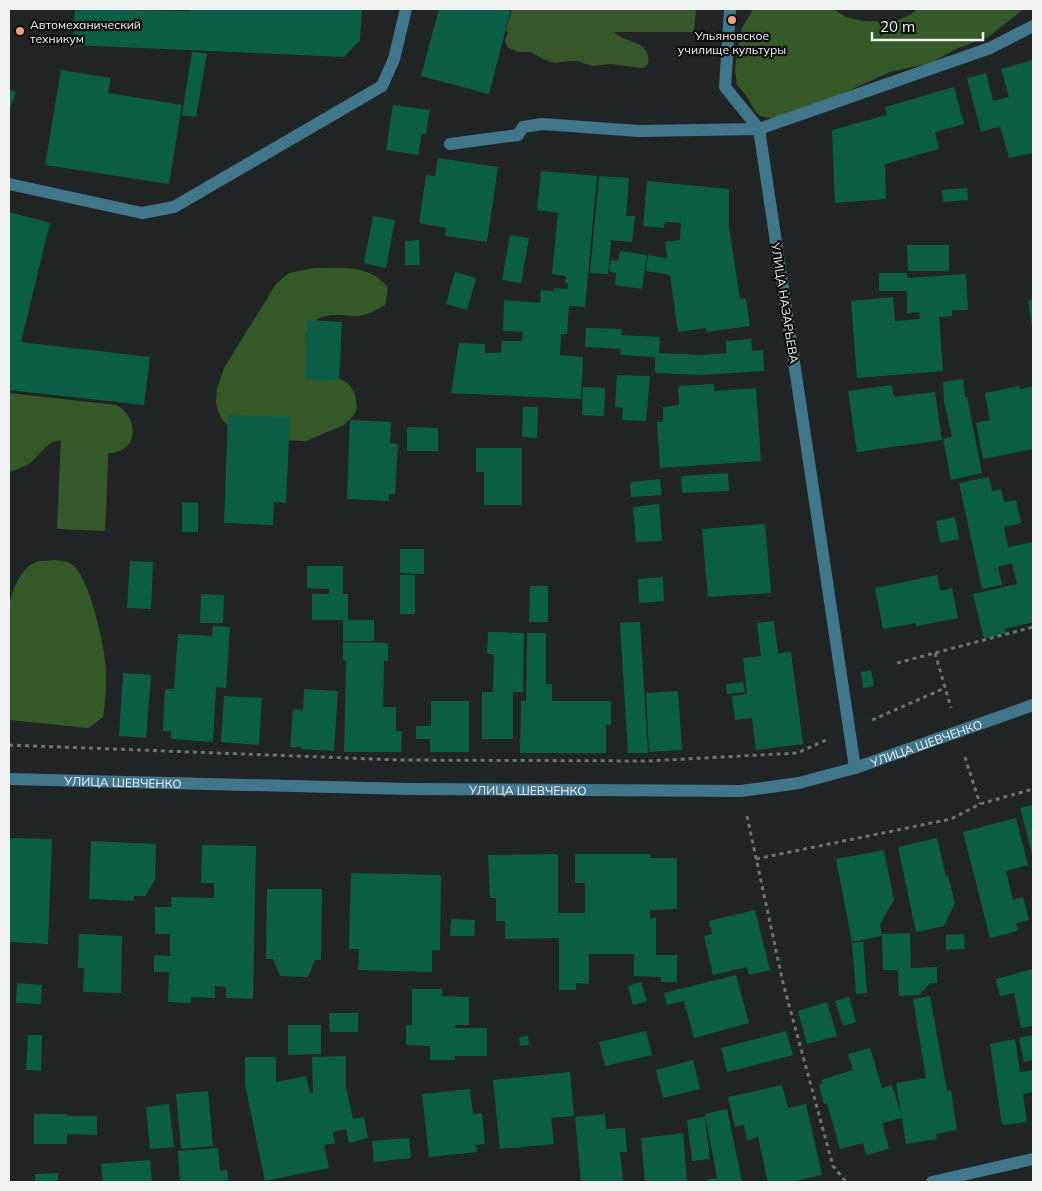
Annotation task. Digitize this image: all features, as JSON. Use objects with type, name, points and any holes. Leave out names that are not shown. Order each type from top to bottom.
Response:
[{"type":"street","points":[[9,184],[142,213],[174,206],[382,86],[394,59],[406,9]]},
{"type":"street","points":[[730,9],[725,87],[759,129]]},
{"type":"street","points":[[450,144],[518,135],[523,127],[542,124],[639,131],[759,129],[990,48],[1033,26]]},
{"type":"street","name":"УЛИЦА НАЗАРЬЕВА","points":[[759,129],[855,768]]},
{"type":"street","name":"УЛИЦА ШЕВЧЕНКО","points":[[9,779],[410,789],[741,791],[799,783],[855,768],[1033,705]]},
{"type":"street","points":[[932,1182],[1033,1159]]},
{"type":"path","points":[[897,663],[1033,627]]},
{"type":"path","points":[[9,745],[400,760],[647,761],[797,753],[945,688]]},
{"type":"path","points":[[756,858],[951,819],[980,804],[1033,790]]},
{"type":"path","points":[[741,791],[783,983],[833,1166],[846,1182]]},
{"type":"green space","points":[[512,9],[696,9],[694,32],[614,32],[642,46],[646,50],[648,64],[640,68],[611,64],[593,66],[577,61],[555,63],[531,52],[518,52],[507,47],[505,40],[508,32],[506,31]]},
{"type":"green space","points":[[753,9],[833,9],[846,17],[863,21],[893,22],[912,14],[916,9],[1024,9],[988,37],[956,49],[931,63],[890,72],[828,100],[770,118],[760,116],[755,111],[746,95],[737,85],[735,69],[742,28]]},
{"type":"green space","points":[[314,268],[344,268],[364,271],[381,280],[388,288],[385,305],[382,307],[359,316],[338,315],[321,317],[312,324],[306,334],[307,348],[334,376],[348,383],[355,394],[357,407],[354,415],[344,425],[306,441],[279,440],[232,431],[221,418],[216,404],[217,389],[224,368],[276,284],[289,273]]},
{"type":"green space","points":[[9,393],[116,405],[122,409],[131,421],[133,435],[126,447],[120,451],[110,453],[101,453],[68,441],[53,442],[30,463],[9,472]]},
{"type":"green space","points":[[61,436],[109,437],[105,531],[57,529]]},
{"type":"green space","points":[[55,560],[70,563],[77,569],[83,579],[94,607],[101,638],[106,674],[103,717],[88,728],[9,720],[9,604],[18,580],[25,569],[36,562]]},
{"type":"building","points":[[75,9],[189,11],[189,9],[362,9],[360,40],[344,57],[73,45]]},
{"type":"building","points":[[439,9],[511,9],[489,94],[421,76]]},
{"type":"building","points":[[192,52],[207,53],[196,117],[182,115]]},
{"type":"building","points":[[1033,60],[1033,153],[1009,158],[1000,126],[981,132],[967,78],[986,73],[993,101],[1009,97],[1001,69]]},
{"type":"building","points":[[61,70],[111,78],[108,93],[182,105],[169,184],[45,165]]},
{"type":"building","points":[[954,87],[964,124],[935,132],[939,149],[885,164],[886,199],[835,203],[832,130],[887,115],[885,107]]},
{"type":"building","points":[[9,89],[16,92],[9,111]]},
{"type":"building","points":[[393,105],[430,110],[426,134],[422,134],[418,155],[386,150]]},
{"type":"building","points":[[438,158],[498,167],[487,242],[445,236],[446,228],[419,223],[426,175],[435,176]]},
{"type":"building","points":[[541,171],[597,176],[585,307],[569,306],[567,334],[561,334],[560,355],[583,357],[581,399],[451,393],[459,343],[485,344],[485,353],[501,353],[502,341],[522,341],[523,332],[503,331],[504,300],[540,303],[541,290],[567,289],[568,283],[565,283],[566,276],[552,274],[558,213],[537,210]]},
{"type":"building","points":[[599,176],[629,178],[626,216],[635,216],[632,242],[606,240],[611,241],[608,274],[590,273]]},
{"type":"building","points":[[647,181],[729,189],[729,227],[740,299],[746,298],[750,326],[706,332],[706,328],[678,332],[670,275],[646,271],[648,255],[667,258],[665,242],[680,240],[681,223],[665,222],[664,228],[643,226]]},
{"type":"building","points":[[967,188],[968,200],[943,202],[942,190]]},
{"type":"building","points":[[9,212],[50,223],[21,342],[150,357],[144,405],[9,390]]},
{"type":"building","points":[[373,216],[395,220],[386,268],[364,263]]},
{"type":"building","points":[[510,235],[529,238],[521,283],[502,280]]},
{"type":"building","points":[[419,240],[420,265],[405,265],[405,241]]},
{"type":"building","points":[[907,245],[949,245],[949,271],[908,271]]},
{"type":"building","points":[[620,251],[647,255],[642,289],[615,285],[616,273],[609,271],[611,260],[618,261]]},
{"type":"building","points":[[455,272],[476,278],[467,310],[446,304]]},
{"type":"building","points":[[879,273],[907,273],[907,278],[966,274],[968,310],[952,310],[952,316],[939,317],[943,371],[857,378],[851,301],[893,297],[895,321],[920,319],[919,312],[907,313],[907,291],[879,291]]},
{"type":"building","points":[[1033,299],[1033,327],[1032,327],[1028,300]]},
{"type":"building","points":[[307,320],[342,322],[339,381],[305,379]]},
{"type":"building","points":[[586,328],[622,329],[621,335],[660,337],[659,353],[700,355],[726,353],[726,341],[751,339],[752,351],[763,350],[764,371],[701,375],[655,373],[655,357],[620,355],[621,349],[585,347]]},
{"type":"building","points":[[617,375],[650,376],[646,421],[622,420],[623,408],[615,407]]},
{"type":"building","points":[[963,379],[965,397],[967,397],[982,473],[951,480],[943,439],[952,437],[944,401],[943,382]]},
{"type":"building","points":[[714,384],[714,391],[756,388],[761,461],[660,468],[657,422],[663,422],[663,407],[679,405],[678,386]]},
{"type":"building","points":[[892,385],[894,397],[935,392],[942,440],[857,452],[848,391]]},
{"type":"building","points":[[1019,386],[1020,389],[1033,386],[1033,449],[983,459],[976,423],[990,420],[985,393]]},
{"type":"building","points":[[583,387],[605,388],[604,416],[582,415]]},
{"type":"building","points":[[523,407],[538,407],[537,438],[522,437]]},
{"type":"building","points":[[228,415],[290,417],[286,503],[274,502],[273,525],[224,523]]},
{"type":"building","points":[[350,420],[391,422],[390,443],[398,444],[395,494],[389,494],[389,501],[347,499]]},
{"type":"building","points":[[407,427],[438,428],[438,451],[407,451]]},
{"type":"building","points":[[476,448],[522,448],[522,505],[484,505],[484,472],[476,472]]},
{"type":"building","points":[[728,473],[729,491],[682,493],[681,476]]},
{"type":"building","points":[[989,477],[992,491],[1001,489],[1004,502],[1016,500],[1021,523],[1004,527],[1008,547],[1033,542],[1033,622],[1005,629],[1006,633],[984,639],[973,594],[1017,584],[1012,563],[998,567],[1002,585],[982,589],[959,483]]},
{"type":"building","points":[[660,479],[662,495],[631,497],[630,482]]},
{"type":"building","points":[[182,502],[198,503],[198,532],[182,532]]},
{"type":"building","points":[[659,504],[662,541],[636,542],[633,507]]},
{"type":"building","points":[[955,517],[959,539],[940,543],[936,521]]},
{"type":"building","points":[[765,524],[771,593],[708,597],[702,529]]},
{"type":"building","points":[[400,549],[424,549],[424,574],[400,573]]},
{"type":"building","points":[[130,561],[153,562],[151,609],[127,608]]},
{"type":"building","points":[[307,566],[343,566],[343,594],[348,594],[348,620],[374,620],[374,641],[343,641],[343,620],[312,620],[312,594],[329,594],[329,589],[307,588]]},
{"type":"building","points":[[400,575],[415,575],[415,614],[400,614]]},
{"type":"building","points":[[937,575],[940,591],[952,588],[958,618],[916,626],[916,623],[883,629],[875,588]]},
{"type":"building","points":[[663,577],[664,601],[639,603],[638,579]]},
{"type":"building","points":[[530,586],[548,586],[548,622],[529,622]]},
{"type":"building","points":[[201,594],[224,595],[223,623],[200,623]]},
{"type":"building","points":[[774,621],[778,653],[791,652],[803,744],[756,750],[752,718],[735,720],[732,696],[747,694],[743,658],[761,656],[757,623]]},
{"type":"building","points":[[640,622],[648,753],[628,753],[620,623]]},
{"type":"building","points":[[213,626],[230,627],[226,688],[216,687],[213,742],[171,739],[171,731],[163,731],[165,689],[174,689],[178,634],[212,636]]},
{"type":"building","points":[[488,632],[524,633],[523,692],[513,692],[513,739],[482,739],[482,692],[493,692],[494,654],[487,654]]},
{"type":"building","points":[[527,633],[546,633],[546,684],[552,684],[552,701],[611,701],[611,725],[606,725],[606,753],[520,753],[521,701],[526,701]]},
{"type":"building","points":[[343,642],[388,643],[388,661],[384,661],[383,707],[396,707],[396,731],[402,731],[401,752],[344,752],[346,661],[343,661]]},
{"type":"building","points":[[871,670],[874,686],[863,688],[861,672]]},
{"type":"building","points":[[123,673],[151,675],[146,738],[119,736]]},
{"type":"building","points":[[743,682],[745,692],[727,694],[726,684]]},
{"type":"building","points":[[304,689],[338,691],[334,751],[290,747],[293,709],[303,710]]},
{"type":"building","points":[[678,691],[682,750],[649,752],[646,693]]},
{"type":"building","points":[[224,696],[262,698],[259,745],[221,742]]},
{"type":"building","points":[[431,701],[469,701],[469,752],[430,752],[430,739],[416,739],[416,726],[431,726]]},
{"type":"building","points":[[1033,805],[1033,858],[1020,808]]},
{"type":"building","points":[[1016,818],[1028,865],[1006,871],[1013,900],[1023,897],[1029,920],[1016,923],[1018,931],[990,938],[963,832]]},
{"type":"building","points":[[9,838],[52,839],[48,944],[9,942]]},
{"type":"building","points":[[937,838],[946,877],[948,876],[955,903],[944,926],[916,932],[898,847]]},
{"type":"building","points":[[91,841],[156,844],[155,880],[145,896],[134,896],[134,901],[89,899]]},
{"type":"building","points":[[202,845],[256,846],[253,999],[226,998],[226,987],[215,986],[215,998],[191,997],[191,1003],[168,1002],[169,972],[154,972],[154,955],[170,956],[170,934],[155,934],[155,907],[171,907],[171,897],[214,898],[214,883],[201,883]]},
{"type":"building","points":[[884,850],[894,900],[880,924],[882,936],[852,942],[836,859]]},
{"type":"building","points":[[558,854],[558,913],[585,913],[585,883],[575,883],[575,854],[650,854],[650,858],[677,858],[677,909],[650,910],[650,918],[656,918],[656,955],[677,955],[677,982],[661,982],[661,977],[634,976],[634,954],[589,954],[589,984],[576,983],[576,990],[559,990],[559,938],[505,939],[505,921],[496,921],[496,898],[490,898],[488,855]]},
{"type":"building","points":[[351,873],[441,875],[440,950],[432,950],[432,972],[358,970],[359,949],[349,949]]},
{"type":"building","points":[[267,889],[322,889],[321,960],[315,960],[308,977],[280,976],[273,959],[266,959]]},
{"type":"building","points":[[755,910],[770,970],[749,975],[747,967],[713,975],[704,936],[712,934],[709,921]]},
{"type":"building","points":[[451,919],[475,920],[474,936],[450,936]]},
{"type":"building","points":[[910,933],[911,968],[937,967],[937,983],[930,983],[919,995],[899,996],[898,970],[883,970],[882,934]]},
{"type":"building","points":[[79,934],[122,936],[121,993],[83,992],[84,968],[78,968]]},
{"type":"building","points":[[964,934],[965,949],[946,950],[946,935]]},
{"type":"building","points":[[863,942],[867,993],[856,994],[852,943]]},
{"type":"building","points":[[1033,969],[1033,1026],[1021,1028],[1014,993],[1000,996],[996,979]]},
{"type":"building","points":[[736,975],[749,1023],[694,1038],[684,1001],[667,1005],[664,993]]},
{"type":"building","points":[[641,982],[647,1001],[633,1005],[628,986]]},
{"type":"building","points":[[17,983],[42,985],[41,1004],[16,1003]]},
{"type":"building","points":[[412,989],[442,989],[442,996],[469,997],[469,1025],[455,1025],[455,1028],[487,1028],[487,1056],[455,1056],[455,1060],[430,1060],[430,1046],[406,1045],[406,1025],[412,1025]]},
{"type":"building","points":[[930,996],[947,1091],[951,1090],[957,1130],[936,1134],[937,1139],[906,1144],[896,1083],[926,1078],[913,999]]},
{"type":"building","points":[[849,997],[856,1022],[843,1026],[835,1001]]},
{"type":"building","points":[[827,1002],[837,1036],[807,1044],[798,1011]]},
{"type":"building","points":[[329,1013],[358,1013],[358,1032],[330,1032]]},
{"type":"building","points":[[288,1025],[321,1025],[321,1054],[288,1055]]},
{"type":"building","points":[[646,1031],[652,1055],[605,1066],[599,1042]]},
{"type":"building","points":[[786,1031],[793,1055],[727,1072],[721,1048]]},
{"type":"building","points":[[28,1035],[42,1035],[41,1071],[26,1070]]},
{"type":"building","points":[[1033,1035],[1033,1060],[1024,1062],[1019,1038]]},
{"type":"building","points":[[528,1036],[529,1045],[520,1046],[519,1037]]},
{"type":"building","points":[[1015,1039],[1020,1072],[1033,1070],[1033,1092],[1023,1094],[1027,1122],[1002,1125],[990,1044]]},
{"type":"building","points":[[870,1048],[882,1088],[892,1085],[902,1118],[882,1123],[889,1149],[866,1155],[863,1143],[840,1149],[827,1103],[824,1104],[819,1085],[822,1084],[821,1080],[853,1070],[848,1054]]},
{"type":"building","points":[[346,1056],[346,1087],[353,1119],[364,1117],[368,1138],[349,1143],[346,1129],[333,1132],[335,1143],[324,1145],[329,1168],[265,1181],[245,1085],[245,1057],[276,1057],[276,1082],[306,1076],[310,1093],[313,1093],[312,1057]]},
{"type":"building","points":[[693,1060],[700,1089],[663,1098],[656,1070]]},
{"type":"building","points":[[570,1072],[574,1116],[551,1118],[554,1144],[500,1149],[493,1080]]},
{"type":"building","points":[[782,1085],[788,1108],[806,1104],[822,1175],[790,1182],[768,1182],[758,1137],[747,1140],[744,1125],[735,1127],[728,1097]]},
{"type":"building","points":[[470,1089],[473,1114],[482,1113],[485,1144],[476,1145],[477,1152],[429,1157],[422,1094]]},
{"type":"building","points":[[208,1091],[213,1146],[181,1149],[176,1094]]},
{"type":"building","points":[[169,1104],[174,1147],[150,1149],[146,1107]]},
{"type":"building","points":[[727,1109],[742,1182],[707,1182],[707,1180],[717,1178],[705,1114]]},
{"type":"building","points":[[34,1114],[97,1116],[97,1135],[67,1134],[67,1144],[34,1144]]},
{"type":"building","points":[[605,1114],[606,1129],[625,1128],[627,1152],[620,1152],[623,1182],[581,1182],[575,1117]]},
{"type":"building","points":[[705,1117],[710,1159],[692,1161],[687,1120]]},
{"type":"building","points":[[683,1133],[687,1182],[645,1182],[641,1138]]},
{"type":"building","points":[[409,1138],[411,1158],[374,1162],[372,1141]]},
{"type":"building","points":[[218,1148],[220,1171],[227,1170],[228,1182],[180,1182],[178,1151]]},
{"type":"building","points":[[150,1160],[152,1182],[103,1182],[101,1164]]},
{"type":"building","points":[[58,1173],[58,1182],[35,1182],[35,1174]]},
{"type":"place","name":"Ульяновское училище культуры","points":[[732,20]]},
{"type":"place","name":"Автомеханический техникум","points":[[20,31]]}]
